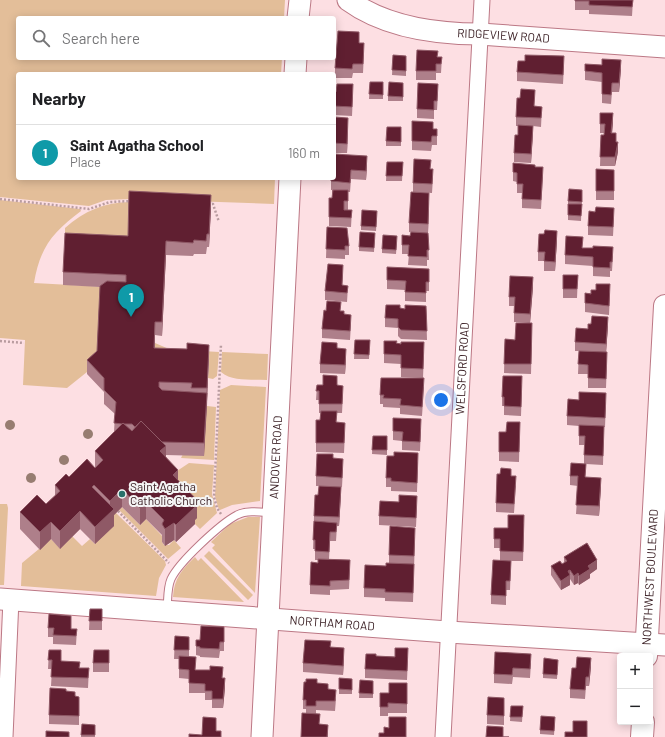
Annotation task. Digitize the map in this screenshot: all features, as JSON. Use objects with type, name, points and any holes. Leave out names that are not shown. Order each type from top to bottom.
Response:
[{"type":"main road","name":"NORTHWEST BOULEVARD","points":[[653,648],[665,306]]},
{"type":"main road","points":[[642,737],[643,725]]},
{"type":"street","points":[[298,16],[300,0]]},
{"type":"street","name":"RIDGEVIEW ROAD","points":[[348,0],[372,14],[421,29],[454,34],[480,34],[665,47]]},
{"type":"street","name":"WELSFORD ROAD","points":[[444,737],[448,632],[482,0]]},
{"type":"street","points":[[295,72],[296,60]]},
{"type":"street","name":"ANDOVER ROAD","points":[[262,737],[290,180]]},
{"type":"street","points":[[5,737],[6,599]]},
{"type":"street","name":"NORTHAM ROAD","points":[[6,599],[653,648]]},
{"type":"lane","points":[[166,611],[170,581],[176,570],[216,531],[238,515],[251,512],[273,513]]},
{"type":"path","points":[[0,199],[89,209],[110,202],[133,201]]},
{"type":"path","points":[[205,204],[213,204],[219,222]]},
{"type":"path","points":[[0,341],[24,343]]},
{"type":"path","points":[[221,344],[214,497],[221,514]]},
{"type":"path","points":[[118,512],[169,562]]},
{"type":"shaded area","points":[[0,0],[285,0],[284,16],[16,16],[16,60],[282,60],[281,72],[16,72],[16,180],[275,180],[274,204],[131,199],[106,200],[89,206],[0,197]]},
{"type":"shaded area","points":[[0,200],[80,209],[81,211],[63,226],[49,241],[40,260],[34,283],[126,288],[97,364],[67,388],[23,385],[25,340],[0,338]]},
{"type":"shaded area","points":[[121,202],[130,202],[128,249],[65,247],[65,228],[72,222],[87,212],[103,206]]},
{"type":"shaded area","points":[[155,343],[169,349],[219,352],[217,376],[213,379],[208,378],[209,359],[154,361]]},
{"type":"shaded area","points":[[222,352],[268,354],[267,380],[236,379],[221,372]]},
{"type":"shaded area","points":[[231,385],[266,387],[260,501],[232,505],[220,510],[215,496],[220,390]]},
{"type":"shaded area","points":[[207,406],[216,407],[214,460],[181,458]]},
{"type":"shaded area","points":[[189,463],[214,465],[212,494],[217,513],[200,529],[193,522],[170,472],[177,471]]},
{"type":"shaded area","points":[[0,504],[7,504],[8,508],[4,585],[0,585]]},
{"type":"shaded area","points":[[92,504],[116,513],[165,561],[166,565],[159,578],[156,596],[21,586],[22,563],[51,539],[60,548],[72,536],[82,546],[90,539],[95,544]]},
{"type":"shaded area","points":[[122,507],[140,525],[146,519],[164,538],[162,542],[164,545],[169,545],[174,540],[181,548],[168,559],[119,510]]},
{"type":"shaded area","points":[[248,517],[260,517],[255,593],[212,548],[215,545],[211,542],[230,524]]},
{"type":"shaded area","points":[[209,551],[253,595],[248,600],[204,556]]},
{"type":"shaded area","points":[[195,557],[198,561],[201,558],[244,602],[173,597],[177,580],[186,566]]},
{"type":"building","points":[[575,0],[633,0],[632,7],[589,5],[589,1]]},
{"type":"building","points":[[338,31],[359,32],[359,43],[364,43],[363,64],[353,64],[352,69],[335,68]]},
{"type":"building","points":[[417,50],[438,51],[437,57],[442,57],[441,64],[436,64],[436,71],[416,71]]},
{"type":"building","points":[[393,55],[406,56],[406,71],[392,70]]},
{"type":"building","points":[[525,55],[564,56],[563,75],[517,72],[518,61],[525,61]]},
{"type":"building","points":[[602,59],[621,60],[619,83],[612,83],[611,95],[602,94],[602,73],[585,71],[585,64],[602,65]]},
{"type":"building","points":[[370,82],[383,82],[383,95],[369,94]]},
{"type":"building","points":[[389,82],[403,83],[403,97],[388,96]]},
{"type":"building","points":[[418,83],[438,84],[437,101],[434,101],[434,110],[417,109]]},
{"type":"building","points":[[337,84],[353,84],[352,107],[336,106]]},
{"type":"building","points":[[521,89],[535,90],[534,106],[542,107],[541,118],[516,117],[517,98],[520,98]]},
{"type":"building","points":[[600,113],[613,113],[611,133],[616,133],[616,142],[618,142],[615,157],[600,157],[601,135],[604,135],[605,124],[600,124]]},
{"type":"building","points":[[336,117],[348,118],[347,144],[336,143]]},
{"type":"building","points":[[412,121],[433,122],[433,129],[437,129],[437,136],[432,136],[431,142],[412,141]]},
{"type":"building","points":[[518,125],[533,126],[531,154],[514,153],[515,135],[518,135]]},
{"type":"building","points":[[387,127],[401,127],[401,142],[386,141]]},
{"type":"building","points":[[336,154],[367,156],[366,171],[351,170],[350,183],[331,181],[336,180]]},
{"type":"building","points":[[414,159],[431,160],[430,169],[433,169],[432,184],[413,183]]},
{"type":"building","points":[[387,162],[403,162],[402,176],[386,176]]},
{"type":"building","points":[[513,163],[543,167],[541,200],[522,199],[523,184],[517,184],[517,173],[513,172]]},
{"type":"building","points":[[596,169],[614,170],[614,191],[596,191]]},
{"type":"building","points":[[569,189],[582,190],[582,202],[568,201]]},
{"type":"building","points":[[333,190],[348,190],[348,201],[344,201],[344,210],[352,210],[351,218],[329,217],[329,198],[332,198]]},
{"type":"building","points":[[129,191],[211,195],[209,234],[207,234],[206,241],[194,240],[193,243],[166,241],[162,322],[155,322],[154,348],[187,349],[187,343],[209,345],[207,388],[191,388],[192,383],[159,382],[159,387],[162,390],[207,393],[204,443],[162,442],[141,421],[135,427],[132,424],[114,423],[116,402],[104,390],[104,378],[87,360],[97,351],[100,286],[107,281],[126,282],[126,275],[63,272],[65,233],[128,236]]},
{"type":"building","points":[[411,192],[429,193],[428,224],[409,223]]},
{"type":"building","points":[[568,204],[582,204],[581,216],[568,215]]},
{"type":"building","points":[[596,207],[614,208],[613,227],[588,226],[589,211],[595,212]]},
{"type":"building","points":[[362,210],[377,211],[376,227],[361,226]]},
{"type":"building","points":[[327,227],[347,228],[349,246],[345,246],[345,250],[326,249]]},
{"type":"building","points":[[545,230],[557,231],[555,262],[544,261],[545,252],[538,252],[539,234],[544,234]]},
{"type":"building","points":[[360,232],[375,233],[374,248],[359,247]]},
{"type":"building","points":[[411,232],[428,233],[429,250],[427,250],[427,257],[408,256],[409,245],[402,245],[402,235],[410,236]]},
{"type":"building","points":[[383,235],[397,236],[396,250],[382,249]]},
{"type":"building","points":[[566,236],[583,237],[582,248],[593,248],[593,246],[613,247],[610,268],[593,267],[593,257],[565,255]]},
{"type":"building","points":[[328,264],[343,265],[342,285],[348,286],[347,293],[325,291]]},
{"type":"building","points":[[387,267],[429,269],[429,282],[426,282],[426,293],[405,292],[406,281],[387,280]]},
{"type":"building","points":[[563,275],[578,275],[577,289],[563,289]]},
{"type":"building","points":[[510,276],[533,277],[530,314],[514,313],[515,297],[509,297]]},
{"type":"building","points":[[596,284],[610,284],[609,306],[585,303],[585,293],[591,294],[591,290],[596,290]]},
{"type":"building","points":[[327,301],[341,302],[340,311],[344,311],[344,314],[351,315],[350,331],[322,329],[324,310],[326,311]]},
{"type":"building","points":[[386,305],[400,305],[400,308],[405,309],[405,305],[426,306],[427,331],[401,330],[398,327],[398,319],[385,318]]},
{"type":"building","points":[[592,316],[608,317],[606,344],[575,342],[576,328],[588,329],[588,324],[591,324]]},
{"type":"building","points":[[516,323],[532,323],[531,364],[504,364],[505,339],[515,340]]},
{"type":"building","points":[[355,340],[370,340],[369,355],[354,354]]},
{"type":"building","points":[[384,341],[397,341],[396,343],[401,344],[401,342],[424,342],[423,369],[401,368],[401,355],[384,354]]},
{"type":"building","points":[[322,342],[337,343],[337,348],[346,349],[345,365],[320,364]]},
{"type":"building","points":[[579,351],[607,352],[606,379],[588,378],[588,365],[578,364]]},
{"type":"building","points":[[323,375],[337,376],[337,385],[343,386],[342,404],[319,404],[319,391],[316,391],[317,385],[323,385]]},
{"type":"building","points":[[503,376],[522,376],[521,407],[504,406],[504,397],[502,397]]},
{"type":"building","points":[[381,378],[424,378],[422,407],[400,405],[401,399],[383,398],[384,395],[380,395]]},
{"type":"building","points":[[579,392],[606,393],[605,418],[567,416],[568,399],[579,400]]},
{"type":"building","points":[[321,411],[337,411],[336,422],[345,423],[344,443],[316,443],[316,420],[320,420]]},
{"type":"building","points":[[393,418],[421,419],[420,442],[402,441],[403,432],[393,431]]},
{"type":"building","name":"Saint Agatha Catholic Church","points":[[141,421],[166,446],[160,451],[178,470],[173,475],[197,500],[193,505],[195,507],[176,525],[174,523],[165,529],[162,524],[164,520],[146,502],[140,508],[122,489],[110,501],[94,485],[92,487],[114,509],[95,527],[80,511],[60,531],[51,522],[40,532],[20,512],[37,495],[46,504],[60,491],[55,485],[66,474],[69,477],[87,459],[95,468],[103,460],[95,451],[123,423],[132,431]]},
{"type":"building","points":[[507,422],[520,422],[519,452],[499,452],[499,432],[506,432]]},
{"type":"building","points":[[579,425],[604,426],[603,456],[584,455],[585,436],[579,436]]},
{"type":"building","points":[[373,436],[387,436],[387,450],[372,450]]},
{"type":"building","points":[[394,452],[418,453],[417,483],[391,481],[391,478],[386,478],[387,456],[394,456]]},
{"type":"building","points":[[317,454],[333,454],[333,458],[343,459],[342,478],[316,476]]},
{"type":"building","points":[[571,463],[586,464],[585,477],[601,478],[599,506],[576,505],[578,476],[570,476]]},
{"type":"building","points":[[501,468],[511,469],[511,476],[516,476],[514,504],[496,503],[497,474],[500,474]]},
{"type":"building","points":[[319,486],[341,487],[339,517],[314,516],[315,495],[318,495]]},
{"type":"building","points":[[399,495],[417,496],[416,518],[379,516],[380,501],[399,502]]},
{"type":"building","points":[[508,515],[524,515],[523,552],[500,551],[500,539],[494,539],[494,528],[508,528]]},
{"type":"building","points":[[314,521],[337,523],[336,532],[330,532],[329,552],[315,551],[315,540],[313,540]]},
{"type":"building","points":[[390,526],[415,528],[414,556],[389,555]]},
{"type":"building","points":[[587,543],[597,560],[588,566],[590,569],[579,576],[578,573],[574,576],[570,570],[568,571],[570,575],[561,581],[551,566],[560,561],[562,564],[567,561],[564,557]]},
{"type":"building","points":[[318,559],[350,560],[349,580],[330,581],[330,586],[310,585],[311,562],[318,563]]},
{"type":"building","points":[[493,560],[511,561],[510,581],[506,581],[506,596],[491,595]]},
{"type":"building","points":[[386,563],[414,564],[413,593],[385,592],[385,589],[364,588],[365,565],[386,566]]},
{"type":"building","points":[[90,609],[102,609],[102,621],[89,621]]},
{"type":"building","points":[[49,614],[71,616],[71,629],[77,629],[76,636],[53,635],[54,628],[48,628]]},
{"type":"building","points":[[201,626],[224,627],[224,642],[220,642],[219,649],[200,648],[196,646],[196,640],[200,640]]},
{"type":"building","points":[[175,636],[189,637],[189,650],[174,650]]},
{"type":"building","points":[[305,640],[331,641],[330,647],[344,648],[343,666],[303,663]]},
{"type":"building","points":[[395,648],[408,648],[407,671],[365,669],[366,654],[395,657]]},
{"type":"building","points":[[49,650],[61,650],[61,661],[80,662],[79,668],[89,668],[88,678],[51,677],[52,660],[48,660]]},
{"type":"building","points":[[94,650],[109,650],[109,663],[93,663]]},
{"type":"building","points":[[495,652],[531,654],[530,669],[513,668],[512,675],[494,674]]},
{"type":"building","points":[[179,656],[196,657],[195,670],[210,670],[210,666],[223,667],[222,678],[225,678],[223,699],[212,699],[212,691],[205,691],[205,684],[189,683],[189,670],[179,669]]},
{"type":"building","points":[[577,657],[591,658],[589,677],[586,677],[585,690],[570,689],[572,668],[576,668]]},
{"type":"building","points":[[544,658],[558,660],[557,675],[543,674]]},
{"type":"building","points":[[339,678],[352,679],[352,690],[339,689]]},
{"type":"building","points":[[306,679],[317,679],[317,683],[328,684],[328,689],[336,690],[335,701],[316,701],[316,706],[306,706],[306,700],[303,700],[304,682],[306,682]]},
{"type":"building","points":[[360,680],[373,681],[373,694],[359,693]]},
{"type":"building","points":[[389,683],[407,683],[407,704],[388,703],[388,707],[380,707],[380,693],[389,693]]},
{"type":"building","points":[[50,688],[66,689],[66,691],[75,692],[75,696],[79,697],[79,716],[49,715]]},
{"type":"building","points":[[488,697],[504,698],[504,716],[487,715]]},
{"type":"building","points":[[511,706],[523,706],[522,717],[510,717]]},
{"type":"building","points":[[302,713],[320,714],[319,724],[328,725],[327,737],[301,737]]},
{"type":"building","points":[[541,716],[555,717],[554,731],[540,730]]},
{"type":"building","points":[[203,717],[216,718],[216,731],[221,731],[221,737],[189,737],[189,734],[202,735]]},
{"type":"building","points":[[389,717],[406,717],[406,737],[379,737],[379,733],[384,733],[384,727],[389,728]]},
{"type":"building","points":[[573,721],[587,721],[587,737],[565,737],[565,732],[573,732]]},
{"type":"building","points":[[82,724],[95,725],[95,735],[81,735]]},
{"type":"building","points":[[487,726],[503,727],[503,737],[486,737]]},
{"type":"building","points":[[46,731],[69,732],[69,737],[46,737]]},
{"type":"place","name":"Saint Agatha School","points":[[131,317]]},
{"type":"place","name":"Saint Agatha Catholic Church","points":[[122,494]]}]
